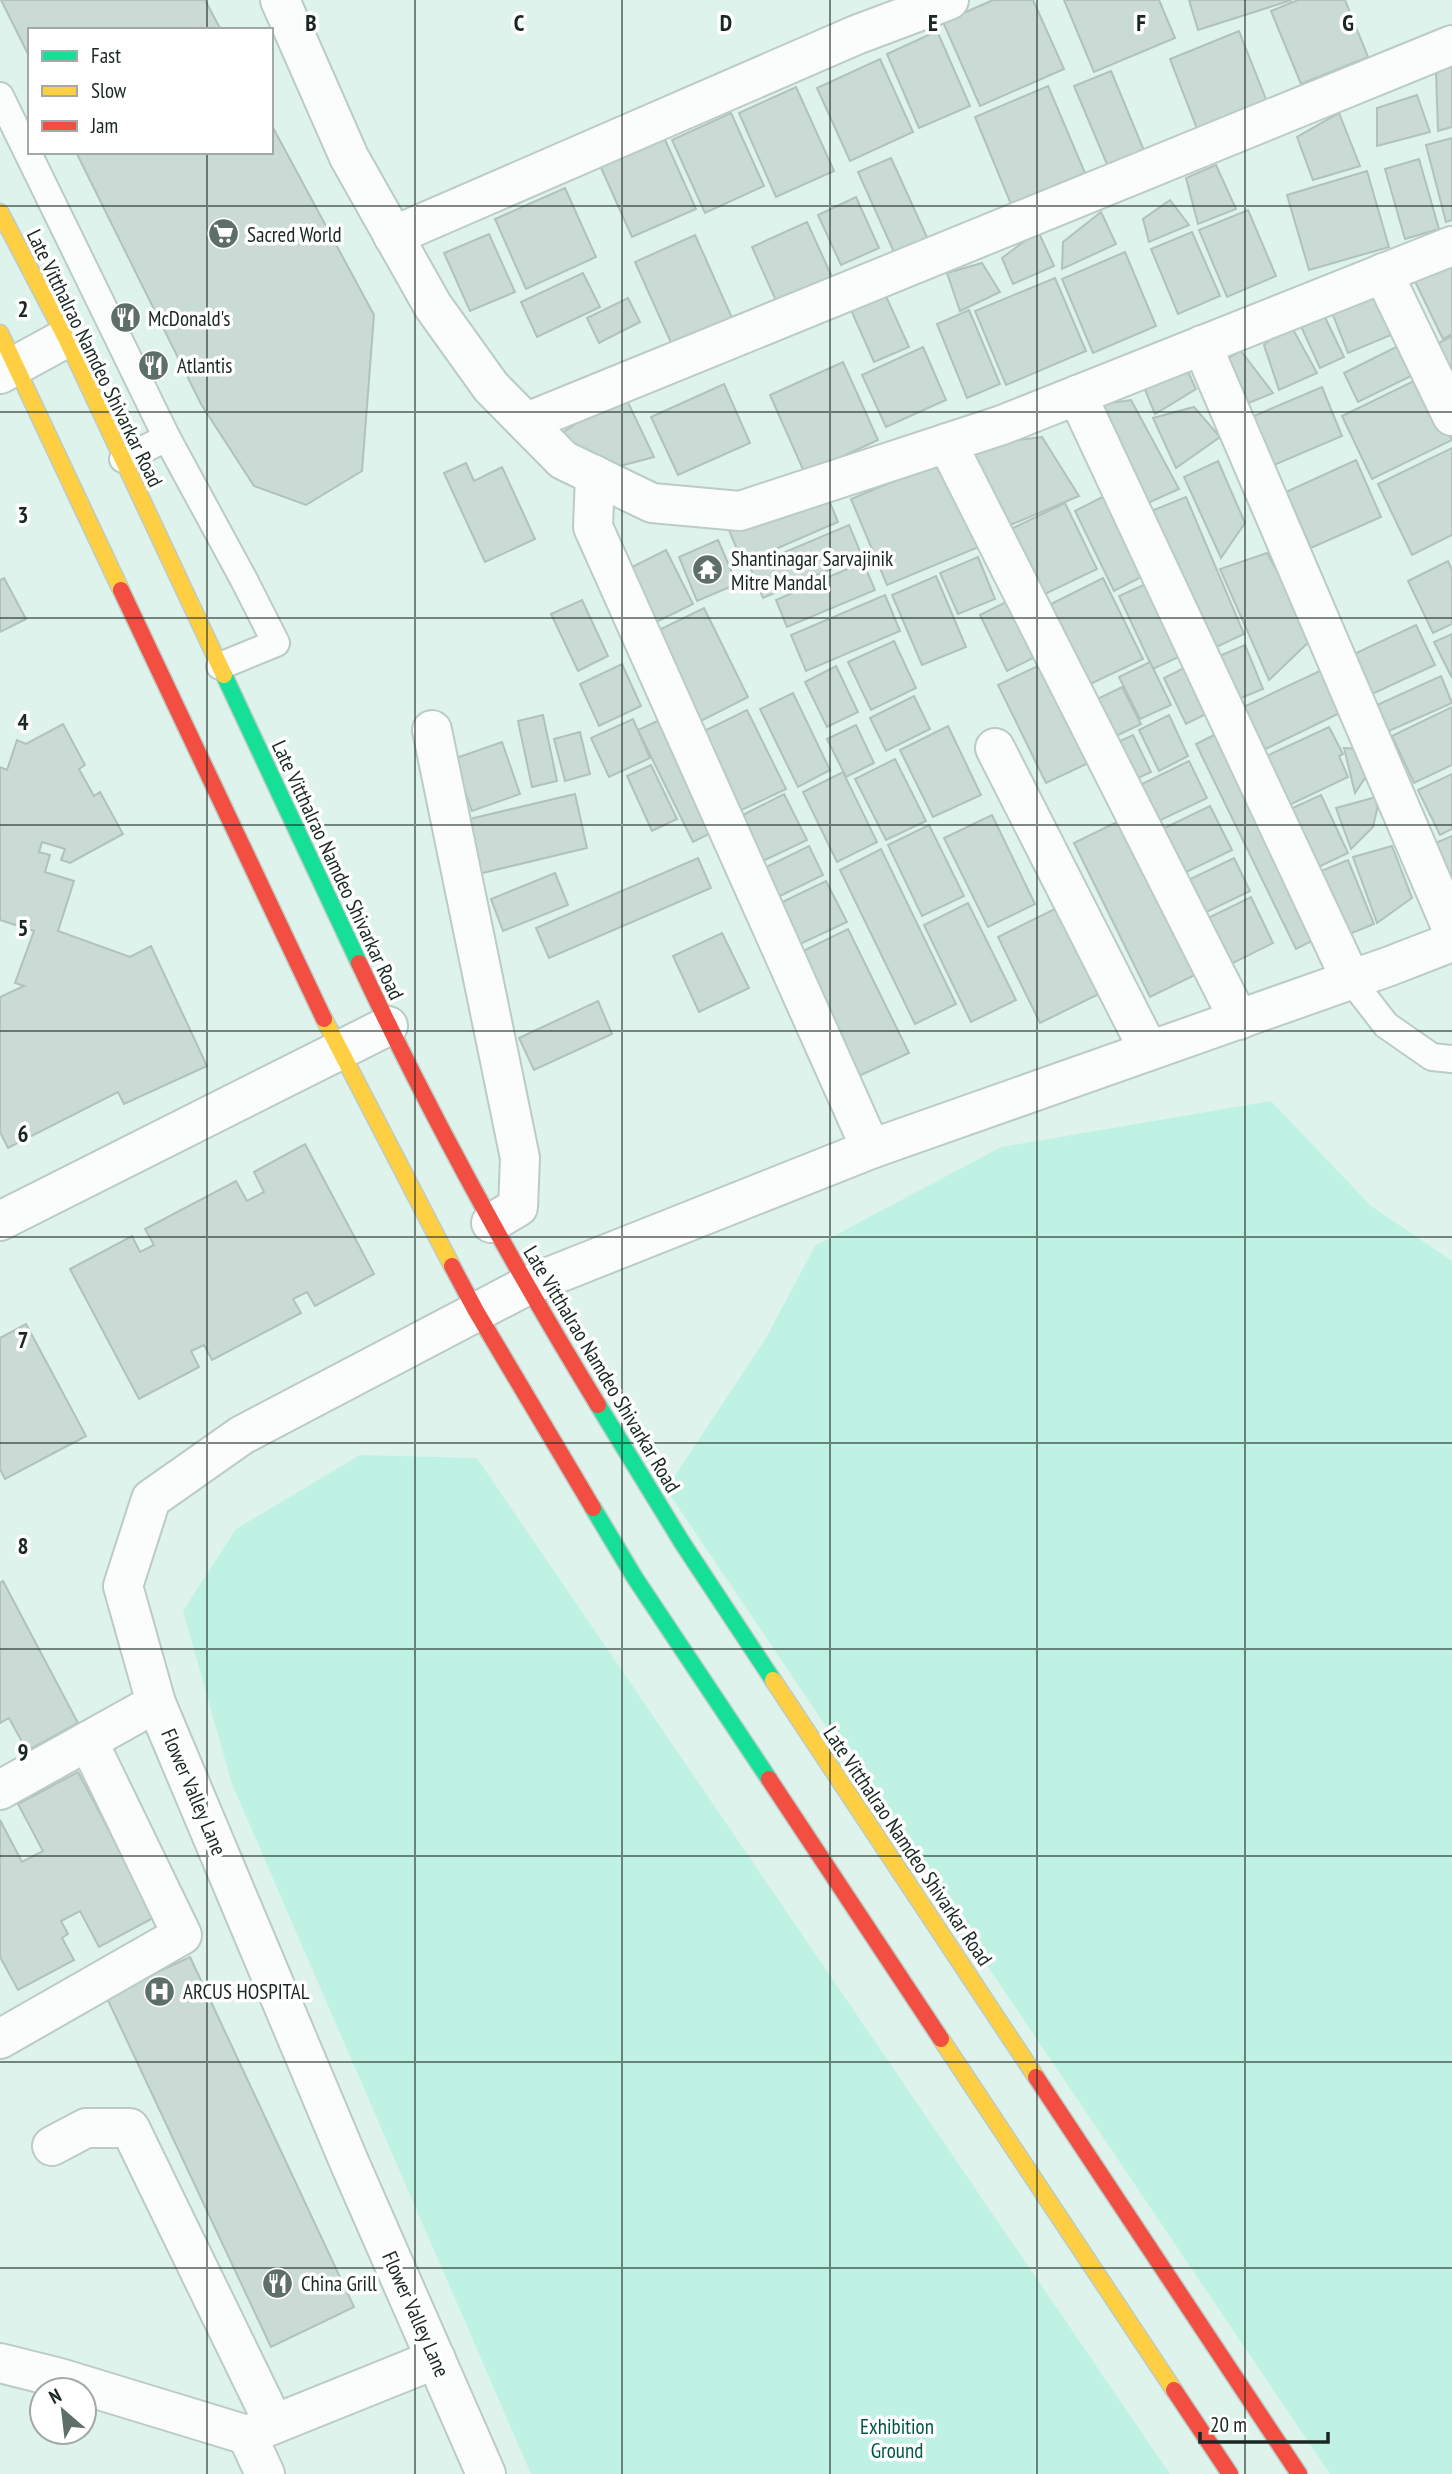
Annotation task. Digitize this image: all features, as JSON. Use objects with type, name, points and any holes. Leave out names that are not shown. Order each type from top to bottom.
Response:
[{"type":"main road","name":"Late Vitthalrao Namdeo Shivarkar Road","points":[[0,212],[66,338],[388,1026],[526,1286],[683,1544],[1299,2474]]},
{"type":"main road","points":[[6,357],[339,1051],[476,1311],[635,1578],[1230,2474]]},
{"type":"street","points":[[280,0],[349,157],[440,316],[491,387],[563,460],[652,503],[740,511],[1002,425],[1452,246]]},
{"type":"street","points":[[393,236],[856,35],[949,0]]},
{"type":"street","points":[[527,422],[1452,45]]},
{"type":"street","points":[[1383,273],[1452,416]]},
{"type":"street","points":[[6,357],[66,338]]},
{"type":"street","points":[[1202,345],[1452,929]]},
{"type":"street","points":[[1077,395],[1351,980]]},
{"type":"street","points":[[947,443],[1239,1020]]},
{"type":"street","points":[[594,475],[593,527],[871,1149]]},
{"type":"street","points":[[432,730],[520,1158],[518,1207],[491,1223]]},
{"type":"street","points":[[995,748],[1149,1051]]},
{"type":"street","name":"Flower Valley Lane","points":[[486,2474],[350,2164],[156,1703],[123,1586],[151,1499],[242,1435],[526,1286],[871,1149],[1452,942]]},
{"type":"street","points":[[0,1221],[388,1026]]},
{"type":"street","points":[[0,1790],[156,1703]]},
{"type":"street","points":[[6,2023],[182,1935],[88,1741]]},
{"type":"street","points":[[52,2146],[86,2128],[130,2128],[260,2429],[265,2474]]},
{"type":"street","points":[[0,2363],[260,2429],[436,2359]]},
{"type":"lane","points":[[0,96],[28,153]]},
{"type":"lane","points":[[28,154],[167,438],[276,643],[219,666]]},
{"type":"lane","points":[[123,459],[167,438]]},
{"type":"lane","points":[[1351,980],[1386,1025],[1432,1057],[1452,1059]]},
{"type":"green space","points":[[1271,1101],[1371,1206],[1452,1261],[1452,2474],[1330,2474],[666,1489],[766,1338],[815,1246],[1001,1147]]},
{"type":"green space","name":"Exhibition Ground","points":[[360,1455],[477,1458],[1170,2474],[531,2474],[232,1784],[183,1611],[236,1529]]},
{"type":"building","points":[[1,0],[205,0],[220,28],[28,28],[28,54]]},
{"type":"building","points":[[993,0],[1033,0],[1064,69],[980,106],[943,22]]},
{"type":"building","points":[[1064,0],[1159,0],[1175,38],[1094,72]]},
{"type":"building","points":[[1189,0],[1292,0],[1198,30]]},
{"type":"building","points":[[1298,0],[1345,0],[1368,57],[1301,84],[1271,11]]},
{"type":"building","points":[[937,31],[970,106],[919,128],[887,54]]},
{"type":"building","points":[[1239,31],[1271,112],[1201,139],[1170,59]]},
{"type":"building","points":[[880,59],[913,132],[850,161],[817,88]]},
{"type":"building","points":[[1452,64],[1452,127],[1438,131],[1436,73]]},
{"type":"building","points":[[1111,71],[1145,153],[1109,169],[1074,86]]},
{"type":"building","points":[[1048,86],[1085,173],[1011,204],[975,117]]},
{"type":"building","points":[[796,87],[834,171],[776,197],[739,113]]},
{"type":"building","points":[[1417,95],[1430,132],[1377,146],[1377,108]]},
{"type":"building","points":[[731,113],[764,186],[705,213],[672,140]]},
{"type":"building","points":[[1339,113],[1360,166],[1313,180],[1297,137]]},
{"type":"building","name":"Sacred World","points":[[273,128],[374,315],[362,471],[306,505],[254,486],[201,404],[77,154],[273,154]]},
{"type":"building","points":[[662,133],[696,209],[632,237],[598,161]]},
{"type":"building","points":[[1452,138],[1452,220],[1446,222],[1426,145]]},
{"type":"building","points":[[891,158],[931,246],[898,261],[858,172]]},
{"type":"building","points":[[1419,159],[1439,229],[1405,239],[1385,169]]},
{"type":"building","points":[[1216,165],[1236,209],[1198,224],[1186,178]]},
{"type":"building","points":[[1367,171],[1389,247],[1309,270],[1287,195]]},
{"type":"building","points":[[565,188],[596,257],[526,289],[495,219]]},
{"type":"building","points":[[856,197],[879,248],[841,265],[818,215]]},
{"type":"building","points":[[1170,200],[1189,225],[1149,242],[1143,219]]},
{"type":"building","points":[[1248,210],[1276,276],[1227,297],[1199,230]]},
{"type":"building","points":[[1101,212],[1116,244],[1062,269],[1063,242]]},
{"type":"building","points":[[807,222],[833,279],[777,303],[752,247]]},
{"type":"building","points":[[1038,231],[1054,266],[1013,284],[1002,258]]},
{"type":"building","points":[[1192,232],[1220,296],[1178,314],[1151,249]]},
{"type":"building","points":[[489,234],[515,292],[470,311],[444,253]]},
{"type":"building","points":[[695,235],[733,320],[673,347],[635,262]]},
{"type":"building","points":[[1125,252],[1156,326],[1093,353],[1062,279]]},
{"type":"building","points":[[1452,261],[1452,334],[1443,339],[1409,269]]},
{"type":"building","points":[[982,263],[1000,292],[960,311],[947,273]]},
{"type":"building","points":[[583,273],[600,307],[537,337],[521,302]]},
{"type":"building","points":[[1055,278],[1086,351],[1006,385],[975,311]]},
{"type":"building","points":[[1383,288],[1405,329],[1348,353],[1331,310]]},
{"type":"building","points":[[885,294],[909,347],[874,362],[851,310]]},
{"type":"building","points":[[628,298],[640,322],[599,343],[587,318]]},
{"type":"building","points":[[969,310],[1000,384],[967,398],[937,324]]},
{"type":"building","points":[[1322,311],[1344,357],[1320,368],[1299,322]]},
{"type":"building","points":[[1290,324],[1317,373],[1279,390],[1264,345]]},
{"type":"building","points":[[1452,336],[1452,374],[1437,344]]},
{"type":"building","points":[[1398,346],[1413,375],[1358,402],[1344,373]]},
{"type":"building","points":[[923,347],[946,400],[886,427],[862,375]]},
{"type":"building","points":[[1241,351],[1273,393],[1239,407],[1222,362]]},
{"type":"building","points":[[843,362],[878,440],[805,474],[770,395]]},
{"type":"building","points":[[1184,363],[1196,389],[1155,414],[1141,380]]},
{"type":"building","points":[[1422,377],[1452,440],[1372,479],[1342,416]]},
{"type":"building","points":[[724,384],[750,443],[678,475],[651,417]]},
{"type":"building","points":[[1322,387],[1342,436],[1267,468],[1247,419]]},
{"type":"building","points":[[623,392],[654,457],[598,472],[556,437]]},
{"type":"building","points":[[1131,400],[1179,489],[1139,507],[1095,405]]},
{"type":"building","points":[[1194,407],[1220,437],[1176,468],[1153,418]]},
{"type":"building","points":[[1042,437],[1079,496],[996,531],[960,447]]},
{"type":"building","points":[[1452,448],[1452,535],[1412,555],[1378,484]]},
{"type":"building","points":[[944,460],[981,546],[887,585],[851,499]]},
{"type":"building","points":[[1356,460],[1381,517],[1311,548],[1286,492]]},
{"type":"building","points":[[1218,461],[1245,523],[1221,558],[1184,477]]},
{"type":"building","points":[[466,463],[474,481],[502,467],[535,539],[485,562],[444,473]]},
{"type":"building","points":[[824,488],[838,522],[743,563],[728,528]]},
{"type":"building","points":[[1114,491],[1153,571],[1114,591],[1075,511]]},
{"type":"building","points":[[1186,497],[1244,634],[1208,651],[1149,512]]},
{"type":"building","points":[[1065,503],[1097,569],[1041,596],[1009,530]]},
{"type":"building","points":[[849,525],[862,556],[763,598],[750,567]]},
{"type":"building","name":"Shantinagar Sarvajinik Mitre Mandal","points":[[718,540],[737,584],[697,601],[679,557]]},
{"type":"building","points":[[666,550],[693,604],[648,626],[622,572]]},
{"type":"building","points":[[1267,553],[1314,637],[1269,680],[1220,569]]},
{"type":"building","points":[[978,557],[995,599],[958,614],[940,573]]},
{"type":"building","points":[[1448,561],[1452,570],[1452,624],[1433,633],[1408,581]]},
{"type":"building","points":[[863,562],[875,590],[787,627],[776,600]]},
{"type":"building","points":[[936,576],[966,647],[922,665],[892,595]]},
{"type":"building","points":[[4,578],[26,619],[0,632],[0,580]]},
{"type":"building","points":[[1103,578],[1143,659],[1084,687],[1045,607]]},
{"type":"building","points":[[1157,579],[1191,651],[1153,669],[1119,596]]},
{"type":"building","points":[[885,595],[900,631],[806,671],[791,635]]},
{"type":"building","points":[[1018,596],[1045,652],[1007,671],[980,615]]},
{"type":"building","points":[[582,600],[608,656],[578,671],[551,614]]},
{"type":"building","points":[[704,608],[748,697],[701,721],[657,631]]},
{"type":"building","points":[[1416,625],[1435,665],[1370,695],[1352,655]]},
{"type":"building","points":[[1452,634],[1452,678],[1434,642]]},
{"type":"building","points":[[894,641],[916,688],[871,710],[848,662]]},
{"type":"building","points":[[1245,645],[1263,689],[1229,703],[1210,660]]},
{"type":"building","points":[[1198,661],[1220,707],[1186,724],[1164,678]]},
{"type":"building","points":[[1046,662],[1095,760],[1046,783],[998,685]]},
{"type":"building","points":[[1150,662],[1171,705],[1140,719],[1119,677]]},
{"type":"building","points":[[622,664],[641,706],[599,726],[580,684]]},
{"type":"building","points":[[836,666],[858,712],[827,727],[805,682]]},
{"type":"building","points":[[1328,667],[1348,709],[1253,755],[1233,712]]},
{"type":"building","points":[[1441,676],[1452,703],[1389,731],[1377,705]]},
{"type":"building","points":[[1122,687],[1141,724],[1104,742],[1085,705]]},
{"type":"building","points":[[793,693],[830,770],[798,787],[760,709]]},
{"type":"building","points":[[914,696],[930,729],[886,751],[870,718]]},
{"type":"building","points":[[1452,707],[1452,765],[1414,783],[1392,736]]},
{"type":"building","points":[[747,710],[786,789],[733,814],[694,736]]},
{"type":"building","points":[[543,715],[557,781],[532,787],[518,721]]},
{"type":"building","points":[[670,715],[725,826],[693,842],[638,730]]},
{"type":"building","points":[[1169,715],[1188,756],[1159,771],[1139,730]]},
{"type":"building","points":[[633,719],[650,758],[609,777],[591,738]]},
{"type":"building","points":[[63,724],[85,765],[79,769],[94,796],[100,792],[123,834],[70,863],[61,860],[65,849],[42,842],[39,852],[50,855],[45,872],[74,881],[58,931],[130,957],[151,946],[207,1066],[124,1104],[118,1092],[8,1148],[0,1132],[0,997],[24,986],[15,983],[34,931],[0,920],[0,767],[7,770],[17,740],[26,744]]},
{"type":"building","points":[[856,725],[874,763],[846,777],[827,739]]},
{"type":"building","points":[[948,726],[981,795],[933,817],[900,750]]},
{"type":"building","points":[[1329,727],[1343,754],[1339,756],[1348,777],[1281,809],[1258,760]]},
{"type":"building","points":[[1226,729],[1326,934],[1296,949],[1196,744]]},
{"type":"building","points":[[580,732],[590,774],[565,781],[554,739]]},
{"type":"building","points":[[1133,735],[1151,772],[1123,785],[1105,748]]},
{"type":"building","points":[[502,742],[520,794],[472,811],[453,759]]},
{"type":"building","points":[[1344,748],[1361,749],[1369,772],[1355,793]]},
{"type":"building","points":[[895,759],[926,821],[886,840],[855,779]]},
{"type":"building","points":[[1189,761],[1207,798],[1148,826],[1130,790]]},
{"type":"building","points":[[651,765],[677,819],[652,831],[627,776]]},
{"type":"building","points":[[843,772],[877,842],[837,862],[803,792]]},
{"type":"building","points":[[1452,774],[1452,829],[1440,835],[1418,790]]},
{"type":"building","points":[[575,794],[587,848],[474,875],[461,821]]},
{"type":"building","points":[[784,794],[807,840],[763,861],[741,816]]},
{"type":"building","points":[[1321,795],[1348,853],[1312,870],[1286,811]]},
{"type":"building","points":[[1380,796],[1373,827],[1351,849],[1336,808]]},
{"type":"building","points":[[1210,806],[1232,850],[1176,877],[1154,833]]},
{"type":"building","points":[[992,815],[1035,904],[988,927],[944,838]]},
{"type":"building","points":[[1131,815],[1207,969],[1150,997],[1074,843]]},
{"type":"building","points":[[929,825],[964,896],[922,916],[888,845]]},
{"type":"building","points":[[1452,836],[1452,890],[1433,844]]},
{"type":"building","points":[[809,846],[823,875],[774,899],[760,870]]},
{"type":"building","points":[[1392,846],[1412,898],[1377,923],[1353,857]]},
{"type":"building","points":[[881,849],[956,1004],[915,1024],[840,870]]},
{"type":"building","points":[[698,858],[711,888],[549,958],[536,928]]},
{"type":"building","points":[[1234,858],[1250,891],[1192,919],[1176,886]]},
{"type":"building","points":[[1348,860],[1374,924],[1335,940],[1309,876]]},
{"type":"building","points":[[555,873],[568,905],[503,931],[491,899]]},
{"type":"building","points":[[826,881],[847,922],[796,946],[776,905]]},
{"type":"building","points":[[1251,897],[1273,943],[1217,971],[1194,925]]},
{"type":"building","points":[[1071,901],[1113,987],[1040,1023],[998,937]]},
{"type":"building","points":[[968,903],[1016,1000],[971,1022],[924,925]]},
{"type":"building","points":[[848,929],[909,1053],[859,1076],[799,953]]},
{"type":"building","points":[[722,933],[749,988],[699,1012],[673,956]]},
{"type":"building","points":[[598,1001],[612,1034],[534,1070],[519,1038]]},
{"type":"building","points":[[305,1144],[374,1274],[315,1306],[307,1292],[293,1299],[301,1313],[212,1360],[204,1345],[191,1351],[199,1367],[139,1399],[70,1269],[132,1236],[140,1252],[154,1245],[145,1229],[236,1181],[247,1201],[264,1192],[254,1172]]},
{"type":"building","points":[[26,1324],[86,1436],[5,1479],[0,1469],[0,1338]]},
{"type":"building","points":[[3,1581],[78,1723],[27,1751],[9,1718],[0,1723],[0,1583]]},
{"type":"building","points":[[78,1772],[155,1917],[99,1947],[80,1911],[61,1921],[68,1934],[62,1938],[74,1960],[18,1990],[0,1957],[0,1820],[22,1862],[43,1851],[18,1804]]},
{"type":"building","points":[[190,1957],[354,2307],[271,2347],[106,1996]]},
{"type":"traffic: fast","points":[[224,675],[359,963]]},
{"type":"traffic: fast","points":[[598,1405],[683,1544],[773,1680]]},
{"type":"traffic: fast","points":[[593,1508],[635,1578],[769,1779]]},
{"type":"traffic: slow","points":[[0,212],[66,338],[224,675]]},
{"type":"traffic: slow","points":[[0,333],[121,590]]},
{"type":"traffic: slow","points":[[324,1019],[452,1266]]},
{"type":"traffic: slow","points":[[773,1680],[1036,2077]]},
{"type":"traffic: slow","points":[[941,2039],[1174,2390]]},
{"type":"traffic: jam","points":[[121,590],[324,1019]]},
{"type":"traffic: jam","points":[[359,963],[472,1187],[598,1405]]},
{"type":"traffic: jam","points":[[452,1266],[593,1508]]},
{"type":"traffic: jam","points":[[769,1779],[941,2039]]},
{"type":"traffic: jam","points":[[1036,2077],[1299,2474]]},
{"type":"traffic: jam","points":[[1174,2390],[1230,2474]]},
{"type":"place","name":"Sacred World","points":[[224,234]]},
{"type":"place","name":"McDonald's","points":[[125,318]]},
{"type":"place","name":"Atlantis","points":[[154,365]]},
{"type":"place","name":"Shantinagar Sarvajinik Mitre Mandal","points":[[708,570]]},
{"type":"place","name":"ARCUS HOSPITAL","points":[[160,1991]]},
{"type":"place","name":"China Grill","points":[[278,2283]]}]
